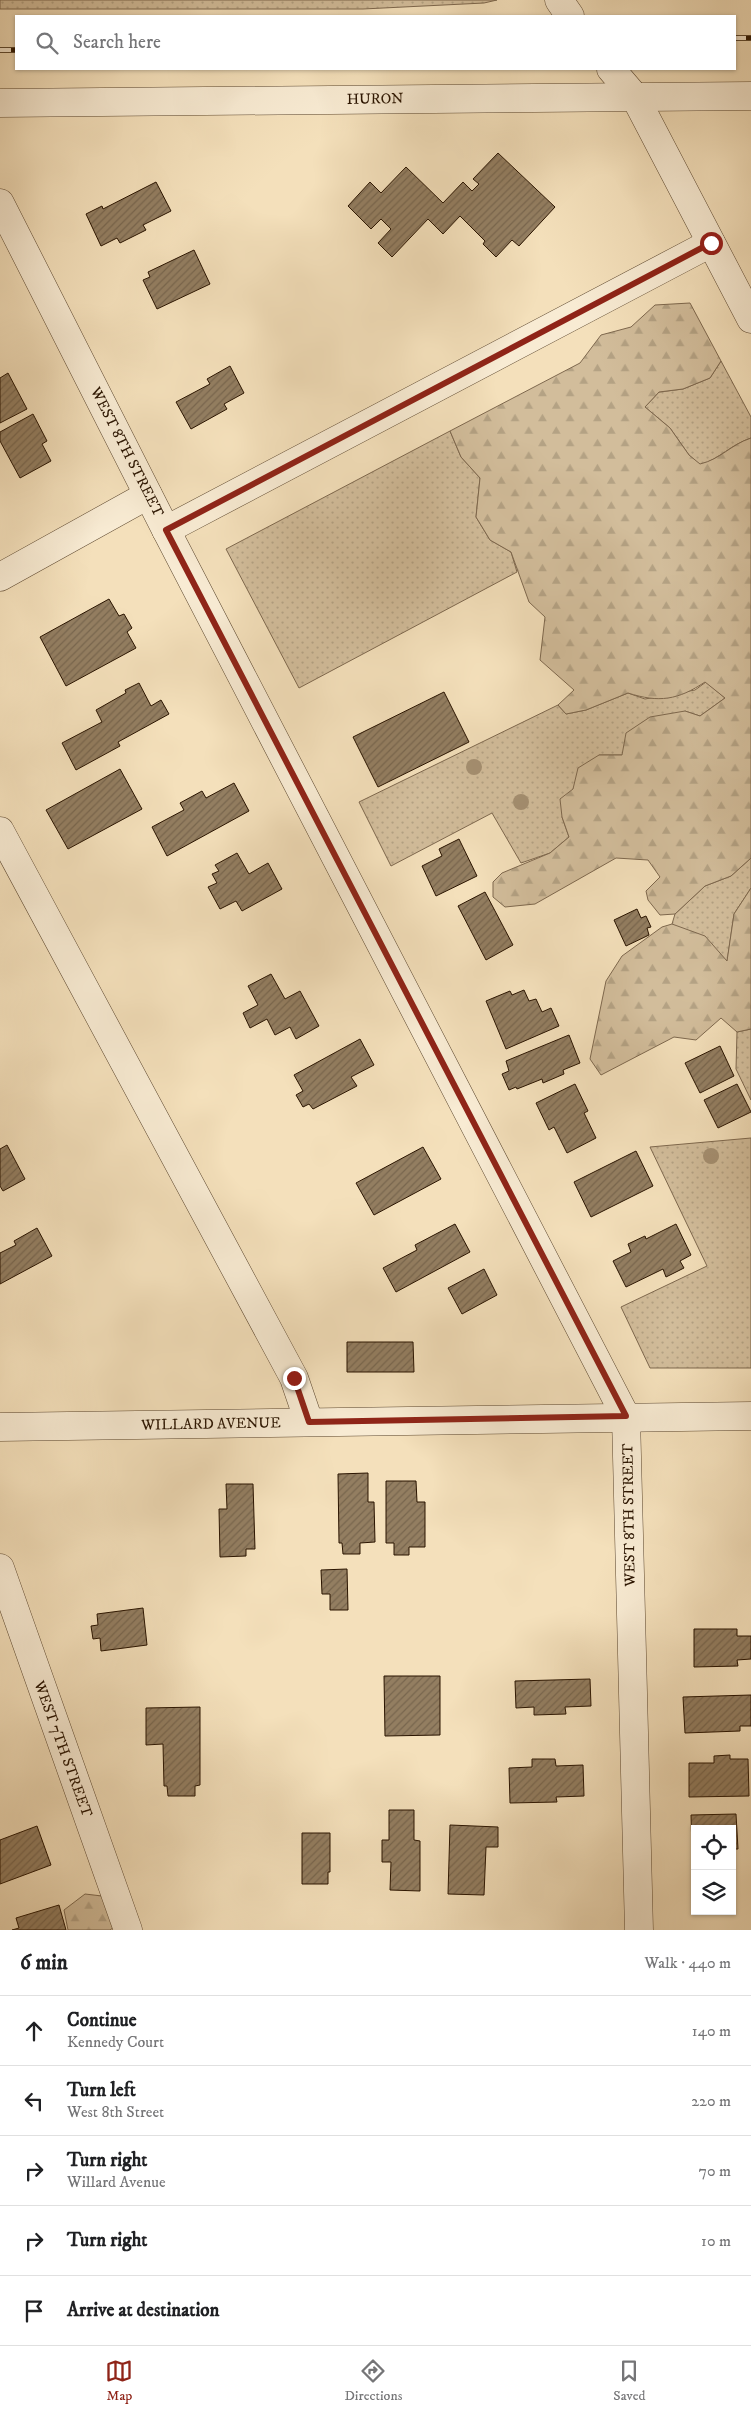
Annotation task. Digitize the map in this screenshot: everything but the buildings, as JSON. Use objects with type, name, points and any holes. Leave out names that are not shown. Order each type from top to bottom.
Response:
[{"type":"street","points":[[559,0],[569,15]]},
{"type":"street","points":[[612,70],[635,97],[751,318]]},
{"type":"street","name":"HURON","points":[[0,103],[751,96]]},
{"type":"street","name":"WEST 8TH STREET","points":[[0,203],[166,530],[626,1416],[639,1930]]},
{"type":"street","points":[[166,530],[711,243]]},
{"type":"street","points":[[0,576],[148,495]]},
{"type":"street","points":[[0,831],[294,1378],[309,1422]]},
{"type":"street","name":"WILLARD AVENUE","points":[[0,1427],[626,1416],[751,1416]]},
{"type":"street","name":"WEST 7TH STREET","points":[[0,1568],[12,1641],[128,1930]]},
{"type":"green space","points":[[0,0],[497,0],[484,3],[363,9],[0,9]]},
{"type":"green space","points":[[690,303],[721,361],[710,378],[683,389],[659,392],[645,407],[670,428],[689,455],[700,464],[714,459],[737,444],[751,438],[751,858],[731,876],[705,886],[675,914],[660,915],[648,900],[646,891],[660,877],[648,860],[616,858],[535,904],[505,907],[493,897],[493,882],[502,873],[550,853],[569,837],[562,817],[560,799],[573,789],[578,768],[599,755],[622,755],[626,733],[650,717],[685,711],[700,716],[725,698],[705,682],[677,696],[659,699],[628,693],[586,710],[566,714],[558,705],[574,690],[540,660],[545,617],[529,602],[511,552],[490,540],[476,517],[480,478],[461,457],[450,431],[580,363],[601,335],[631,327],[655,305]]},
{"type":"green space","points":[[721,361],[751,417],[751,438],[700,465],[689,455],[670,428],[645,407],[659,392],[683,389],[710,378]]},
{"type":"green space","points":[[450,431],[461,457],[480,478],[476,517],[490,540],[511,552],[517,572],[299,688],[226,549]]},
{"type":"green space","points":[[706,682],[725,698],[700,716],[685,711],[622,755],[599,755],[573,789],[562,817],[569,837],[550,853],[521,863],[492,813],[391,866],[359,802],[558,705],[566,714],[586,710],[628,693],[645,699],[695,690]]},
{"type":"green space","points":[[751,858],[751,888],[734,914],[727,962],[672,924],[675,914],[705,886],[731,876]]},
{"type":"green space","points":[[751,888],[751,1029],[737,1032],[721,1018],[696,1040],[674,1037],[601,1075],[590,1059],[606,981],[622,956],[662,927],[672,924],[705,936],[727,961],[734,914]]},
{"type":"green space","points":[[751,1029],[751,1100],[736,1069],[737,1032]]},
{"type":"green space","points":[[751,1138],[751,1368],[650,1368],[621,1307],[707,1266],[650,1147]]},
{"type":"green space","points":[[85,1894],[102,1896],[114,1927],[110,1930],[68,1930],[64,1910]]},
{"type":"railway","points":[[736,38],[751,38]]},
{"type":"railway","points":[[0,50],[15,50]]},
{"type":"route","points":[[294,1378],[309,1422],[626,1416],[166,530],[711,243]]}]
